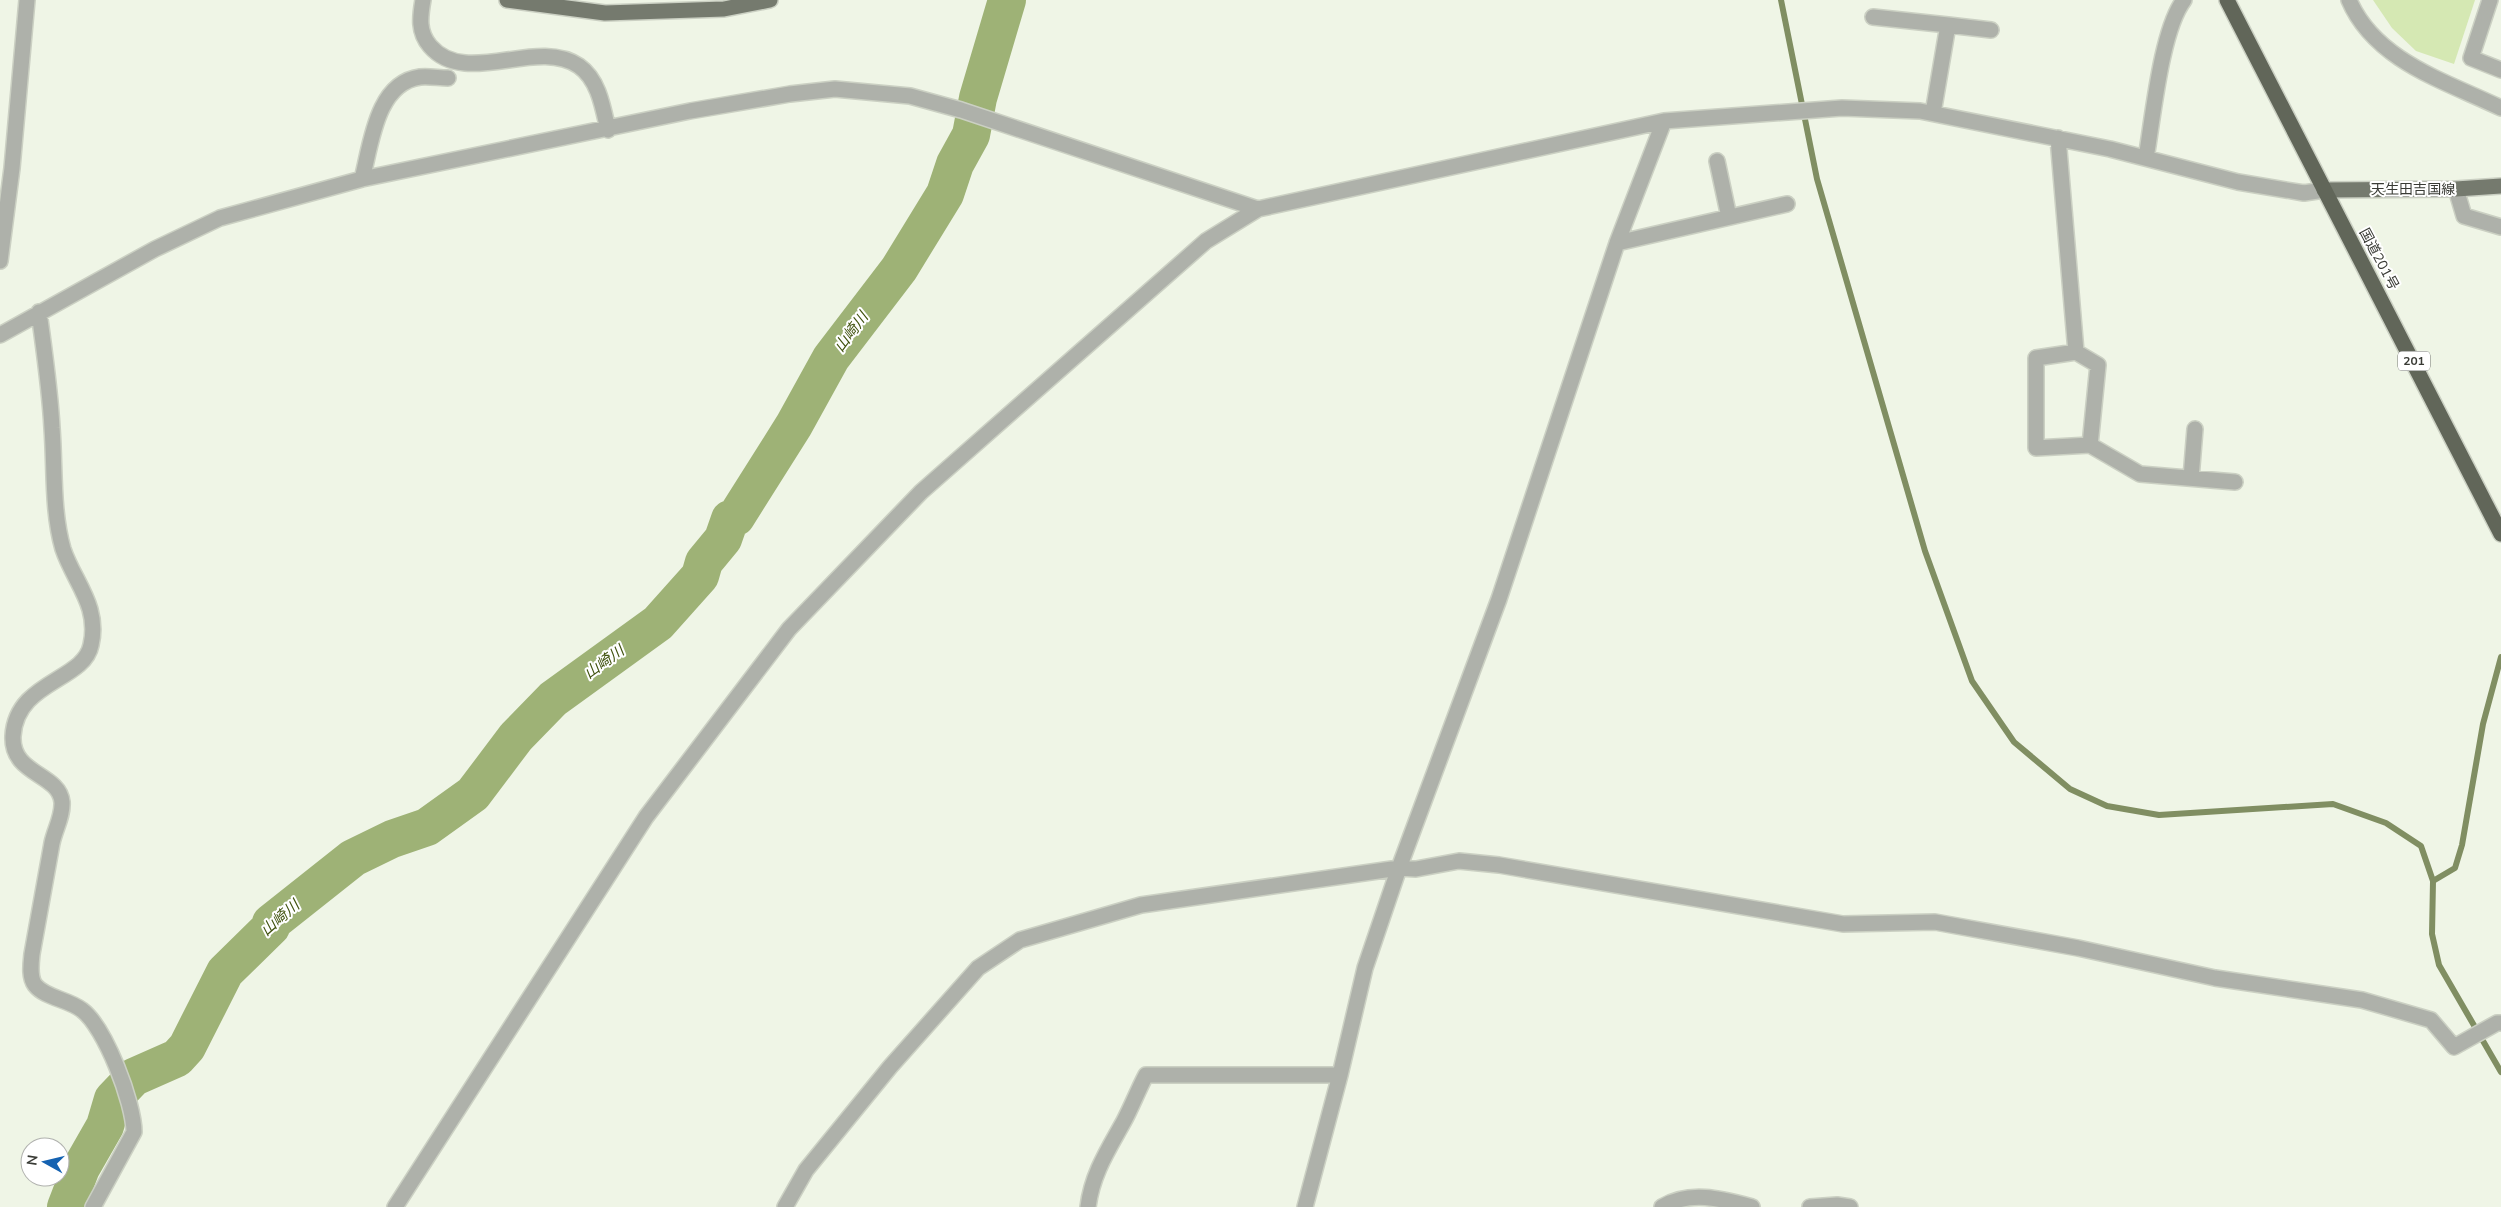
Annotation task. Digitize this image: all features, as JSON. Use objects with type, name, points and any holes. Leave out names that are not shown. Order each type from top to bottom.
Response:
[{"type":"highway","name":"国道201号","points":[[2227,0],[2501,534]]},
{"type":"main road","points":[[506,0],[605,13],[724,9],[770,0]]},
{"type":"main road","name":"天生田吉国線","points":[[2324,190],[2456,189],[2501,186]]},
{"type":"street","points":[[0,261],[6,169],[27,0]]},
{"type":"street","points":[[423,0],[420,18],[421,30],[426,42],[439,57],[462,64],[527,58],[556,58],[578,65],[588,75],[598,92],[608,130]]},
{"type":"street","points":[[2146,158],[2168,30],[2184,0]]},
{"type":"street","points":[[2349,0],[2355,15],[2372,37],[2397,58],[2501,108]]},
{"type":"street","points":[[2490,0],[2471,58],[2501,70]]},
{"type":"street","points":[[1873,16],[1991,30]]},
{"type":"street","points":[[1932,113],[1948,25]]},
{"type":"street","points":[[362,179],[377,122],[386,98],[401,84],[420,77],[448,78]]},
{"type":"street","points":[[0,335],[155,249],[220,218],[362,179],[608,130],[690,111],[790,94],[835,89],[866,90],[910,96],[961,110],[1258,210]]},
{"type":"street","points":[[395,1207],[646,817],[790,629],[921,492],[1206,241],[1258,210],[1664,121],[1842,108],[1932,113],[2110,149],[2238,182],[2304,193],[2324,190]]},
{"type":"street","points":[[1305,1207],[1340,1075],[1365,968],[1399,868],[1499,599],[1617,243],[1664,121]]},
{"type":"street","points":[[2058,138],[2076,352]]},
{"type":"street","points":[[1717,161],[1729,218]]},
{"type":"street","points":[[2456,189],[2464,216],[2501,227]]},
{"type":"street","points":[[1617,243],[1787,204]]},
{"type":"street","points":[[39,312],[52,425],[59,533],[68,561],[85,593],[92,616],[93,636],[91,648],[86,657],[40,688],[24,704],[16,721],[14,749],[21,761],[32,772],[50,782],[59,792],[62,802],[60,817],[53,840],[31,971],[33,983],[42,992],[64,999],[82,1010],[96,1026],[108,1047],[134,1117],[134,1132],[92,1207]]},
{"type":"street","points":[[2090,445],[2098,365],[2076,352],[2036,358],[2036,448],[2090,445],[2140,474],[2235,482]]},
{"type":"street","points":[[2191,478],[2195,429]]},
{"type":"street","points":[[785,1207],[806,1170],[890,1066],[978,968],[1020,940],[1141,905],[1399,868],[1416,869],[1459,861],[1498,865],[1843,924],[1935,922],[2078,948],[2215,978],[2362,1000],[2431,1020],[2454,1047],[2497,1023],[2501,1024]]},
{"type":"street","points":[[1088,1207],[1091,1188],[1102,1157],[1124,1121],[1146,1075],[1340,1075]]},
{"type":"street","points":[[1662,1207],[1671,1202],[1712,1196],[1752,1207]]},
{"type":"street","points":[[1810,1207],[1837,1205],[1850,1207]]},
{"type":"green space","points":[[2373,0],[2475,0],[2454,64],[2416,51],[2392,28]]},
{"type":"waterway","name":"山崎川","points":[[66,1207],[81,1168],[105,1126],[113,1099],[134,1077],[177,1058],[187,1047],[225,972],[271,927],[271,923],[353,858],[392,839],[427,827],[473,794],[516,737],[553,699],[658,623],[700,576],[704,562],[723,539],[730,519],[736,517],[794,425],[831,358],[899,269],[945,194],[955,164],[971,135],[978,98],[1007,0]]},
{"type":"waterway","points":[[1781,0],[1817,179],[1925,551],[1972,681],[2014,742],[2070,789],[2107,806],[2159,815],[2333,804],[2386,823],[2421,846],[2433,881],[2432,934],[2439,965],[2501,1072]]},
{"type":"waterway","points":[[2433,881],[2455,868],[2462,845],[2483,724],[2501,657]]}]
